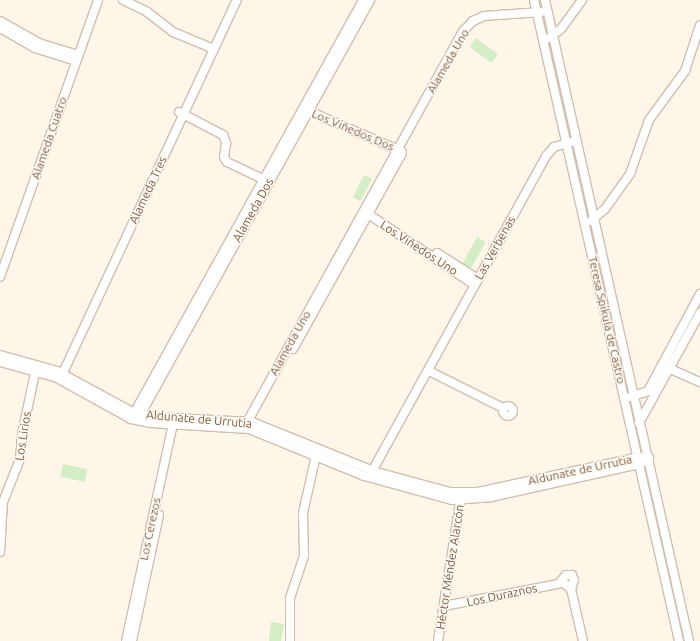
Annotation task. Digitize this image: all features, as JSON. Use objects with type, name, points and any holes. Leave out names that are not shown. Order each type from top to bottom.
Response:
[{"type":"street","name":"Alameda Cuatro","points":[[0,277],[93,0]]},
{"type":"street","name":"Alameda Cuatro","points":[[0,261],[75,57],[98,0]]},
{"type":"street","points":[[123,0],[146,11],[174,32],[211,48]]},
{"type":"street","name":"Alameda Tres","points":[[59,375],[211,48],[231,0]]},
{"type":"street","name":"Alameda Tres","points":[[211,48],[237,0]]},
{"type":"street","name":"Alameda Dos","points":[[306,110],[363,0]]},
{"type":"street","name":"Alameda Dos","points":[[136,417],[266,181],[370,0]]},
{"type":"street","name":"Teresa Spikula de Castro","points":[[534,0],[679,641],[689,640],[545,0]]},
{"type":"street","points":[[544,40],[553,36],[582,0]]},
{"type":"street","name":"Alameda Uno","points":[[248,425],[400,151],[460,36],[469,24],[488,15],[548,13]]},
{"type":"street","points":[[0,21],[34,41],[75,57]]},
{"type":"street","points":[[585,223],[595,219],[630,174],[649,120],[685,71],[700,25]]},
{"type":"street","points":[[0,28],[35,48],[75,57]]},
{"type":"street","name":"Los Viñedos Dos","points":[[306,110],[400,151]]},
{"type":"street","points":[[181,113],[223,135],[226,143],[224,157],[227,162],[266,181]]},
{"type":"street","name":"Las Verbenas","points":[[371,474],[546,156],[554,148],[576,141]]},
{"type":"street","name":"Los Viñedos Uno","points":[[367,211],[477,282]]},
{"type":"street","points":[[625,398],[635,396],[648,390],[700,294]]},
{"type":"street","points":[[631,425],[641,422],[700,313]]},
{"type":"street","name":"Aldunate de Urrutia","points":[[0,355],[59,375],[136,417],[248,425],[371,474],[463,497],[649,458]]},
{"type":"street","name":"Aldunate de Urrutia","points":[[0,362],[36,368]]},
{"type":"street","points":[[662,365],[700,382]]},
{"type":"street","name":"Los Lirios","points":[[0,552],[3,502],[20,459],[22,434],[36,368]]},
{"type":"street","points":[[429,371],[503,408]]},
{"type":"street","name":"Los Cerezos","points":[[126,641],[176,421]]},
{"type":"street","name":"Los Cerezos","points":[[132,641],[176,421]]},
{"type":"street","points":[[290,641],[290,598],[304,556],[304,509],[317,452]]},
{"type":"street","name":"Héctor Méndez Alarcón","points":[[443,641],[446,606],[463,497]]},
{"type":"street","name":"Los Duraznos","points":[[446,606],[560,582],[566,575],[572,575],[574,580],[571,589],[583,641]]},
{"type":"street","name":"Héctor Méndez Alarcón","points":[[438,641],[446,606]]},
{"type":"green space","points":[[476,38],[498,54],[491,63],[470,47]]},
{"type":"green space","points":[[364,175],[372,179],[361,201],[353,197]]},
{"type":"green space","points":[[477,237],[486,242],[471,268],[462,263]]},
{"type":"green space","points":[[63,464],[87,469],[85,482],[60,477]]},
{"type":"green space","points":[[271,622],[284,624],[281,641],[269,641]]}]
